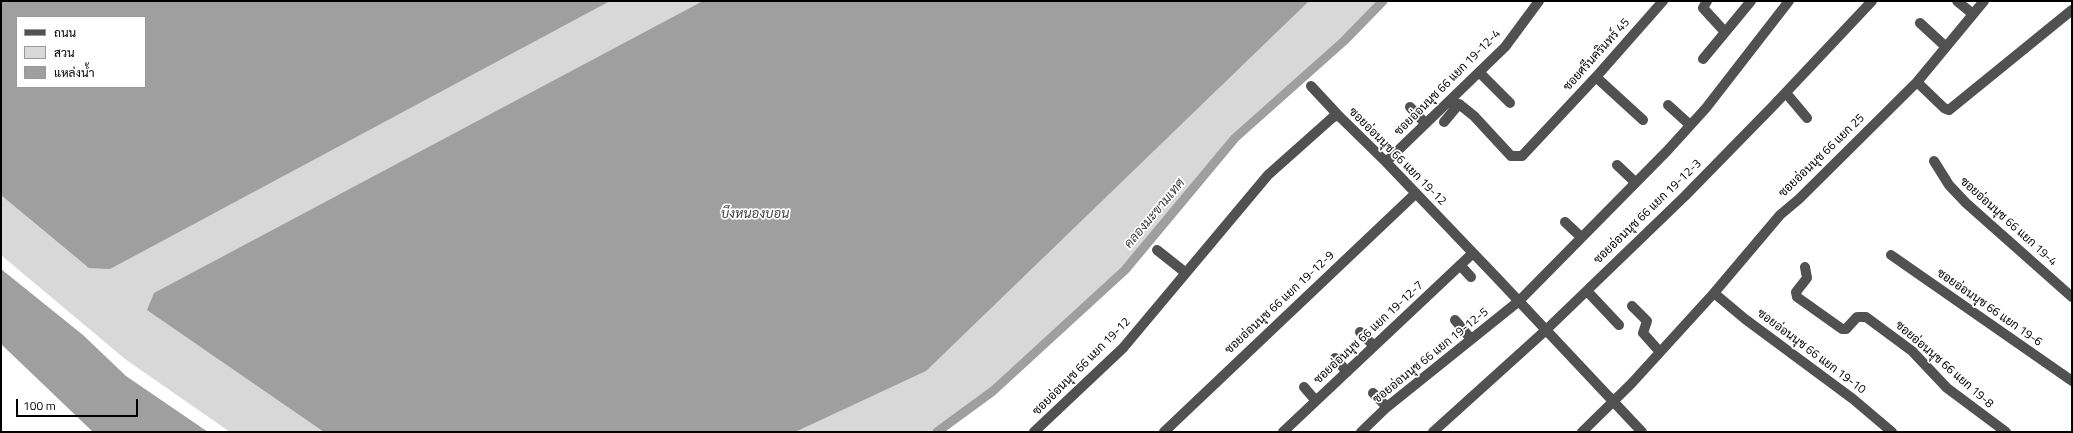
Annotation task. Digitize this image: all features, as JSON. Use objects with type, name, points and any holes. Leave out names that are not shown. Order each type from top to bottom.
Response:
[{"type":"street","name":"ซอยอ่อนนุช 66 แยก 19-12-4","points":[[1386,162],[1505,47],[1539,1]]},
{"type":"street","name":"ซอยศรีนครินทร์ 45","points":[[1444,122],[1459,104],[1484,126],[1511,156],[1522,156],[1596,77],[1663,1]]},
{"type":"street","points":[[1707,1],[1703,8],[1725,32]]},
{"type":"street","points":[[1702,59],[1751,1]]},
{"type":"street","name":"ซอยอ่อนนุช 66 แยก 19-12-5","points":[[1361,432],[1388,407],[1519,301],[1690,125],[1789,1]]},
{"type":"street","name":"ซอยอ่อนนุช 66 แยก 19-12-3","points":[[1433,432],[1546,330],[1685,196],[1786,93],[1872,1]]},
{"type":"street","points":[[1957,1],[1973,14]]},
{"type":"street","name":"ซอยอ่อนนุช 66 แยก 25","points":[[1582,432],[1615,402],[1714,293],[1780,214],[1799,199],[1917,82],[1984,1]]},
{"type":"street","points":[[1917,82],[1944,108],[1949,110],[2072,10]]},
{"type":"street","points":[[1920,23],[1946,47]]},
{"type":"street","points":[[1478,72],[1510,103]]},
{"type":"street","points":[[1596,77],[1643,120]]},
{"type":"street","points":[[1311,86],[1338,115]]},
{"type":"street","points":[[1786,93],[1807,118]]},
{"type":"street","points":[[1668,105],[1690,125]]},
{"type":"street","points":[[1410,107],[1425,124]]},
{"type":"street","name":"ซอยอ่อนนุช 66 แยก 19-12","points":[[1034,432],[1123,348],[1268,175],[1332,118],[1338,115],[1386,162],[1642,432]]},
{"type":"street","name":"ซอยอ่อนนุช 66 แยก 19-4","points":[[1934,161],[1948,185],[1966,203],[2072,297]]},
{"type":"street","points":[[1617,165],[1635,182]]},
{"type":"street","name":"ซอยอ่อนนุช 66 แยก 19-12-9","points":[[1164,432],[1415,194]]},
{"type":"street","points":[[1565,222],[1581,237]]},
{"type":"street","points":[[1156,250],[1186,273]]},
{"type":"street","name":"ซอยอ่อนนุช 66 แยก 19-12-7","points":[[1283,432],[1473,253]]},
{"type":"street","name":"ซอยอ่อนนุช 66 แยก 19-6","points":[[1891,255],[2072,381]]},
{"type":"street","points":[[1460,265],[1471,277]]},
{"type":"street","name":"ซอยอ่อนนุช 66 แยก 19-8","points":[[1805,267],[1807,278],[1796,292],[1797,297],[1842,329],[1846,329],[1857,317],[1866,317],[1912,351],[1947,388],[2006,432]]},
{"type":"street","points":[[1587,290],[1619,325]]},
{"type":"street","name":"ซอยอ่อนนุช 66 แยก 19-10","points":[[1714,293],[1745,319],[1853,399],[1892,432]]},
{"type":"street","points":[[1632,306],[1647,321],[1642,333],[1660,352]]},
{"type":"street","points":[[1455,320],[1471,339]]},
{"type":"street","points":[[1360,332],[1374,346]]},
{"type":"street","points":[[1335,358],[1347,372]]},
{"type":"street","points":[[1304,387],[1316,401]]},
{"type":"street","points":[[1373,392],[1388,407]]},
{"type":"green space","name":"บึงหนองบอน","points":[[1,1],[1383,1],[1344,41],[1235,138],[1125,270],[993,391],[937,432],[230,432],[125,359],[1,255]]},
{"type":"water","points":[[1,1],[610,1],[110,269],[89,268],[1,195]]},
{"type":"water","name":"บึงหนองบอน","points":[[703,1],[1309,1],[926,371],[795,432],[324,432],[147,310],[154,293]]},
{"type":"water","points":[[1,269],[83,335],[126,376],[208,432],[93,432],[1,344]]},
{"type":"waterway","name":"คลองมะขามเทศ","points":[[937,432],[993,391],[1125,270],[1235,138],[1344,41],[1383,1]]}]
